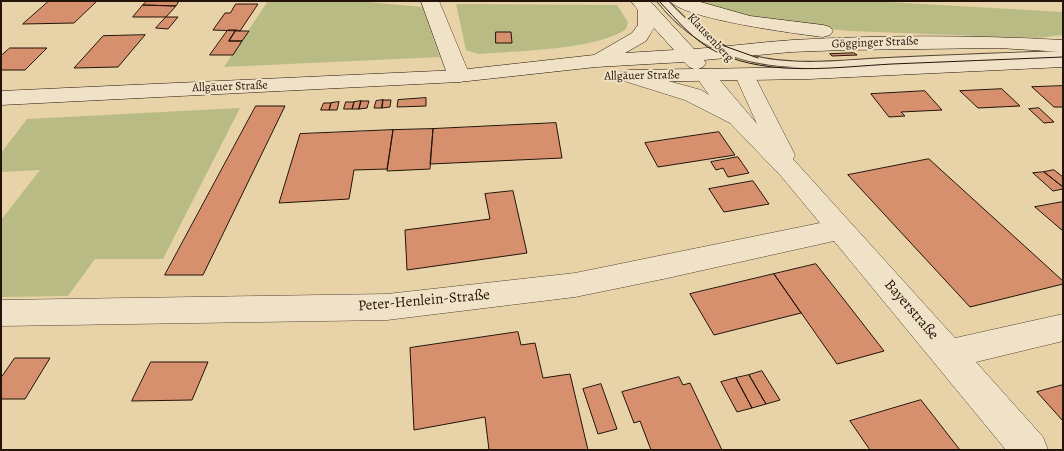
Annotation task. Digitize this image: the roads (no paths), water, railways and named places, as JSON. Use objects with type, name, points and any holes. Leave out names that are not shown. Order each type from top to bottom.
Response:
[{"type":"street","name":"Klausenberg","points":[[676,1],[726,51],[745,75]]},
{"type":"street","points":[[679,1],[711,14],[753,23],[937,41]]},
{"type":"street","points":[[426,2],[459,76]]},
{"type":"street","name":"Klausenberg","points":[[649,4],[688,55],[706,75]]},
{"type":"street","points":[[596,61],[639,37],[647,25],[649,4]]},
{"type":"street","name":"Gögginger Straße","points":[[688,55],[792,46],[937,41],[1063,46]]},
{"type":"street","name":"Allgäuer Straße","points":[[1,98],[459,76],[596,61],[688,55]]},
{"type":"street","name":"Gögginger Straße","points":[[706,75],[745,75],[1063,61]]},
{"type":"street","name":"Allgäuer Straße","points":[[459,76],[526,79],[706,75]]},
{"type":"street","name":"Bayerstraße","points":[[706,75],[741,122],[790,170],[950,354],[1030,450]]},
{"type":"street","name":"Bayerstraße","points":[[745,75],[790,170]]},
{"type":"street","name":"Bayerstraße","points":[[628,76],[692,95],[741,122]]},
{"type":"street","name":"Peter-Henlein-Straße","points":[[1,313],[387,307],[575,284],[664,268],[841,229]]},
{"type":"street","points":[[950,354],[1063,327]]},
{"type":"lane","points":[[649,4],[709,43],[726,51],[755,60],[804,65],[1063,54]]},
{"type":"tram line","points":[[659,1],[686,30],[702,43],[719,53],[760,65],[804,69],[1063,57]]},
{"type":"tram line","points":[[688,21],[716,43],[758,58]]}]
